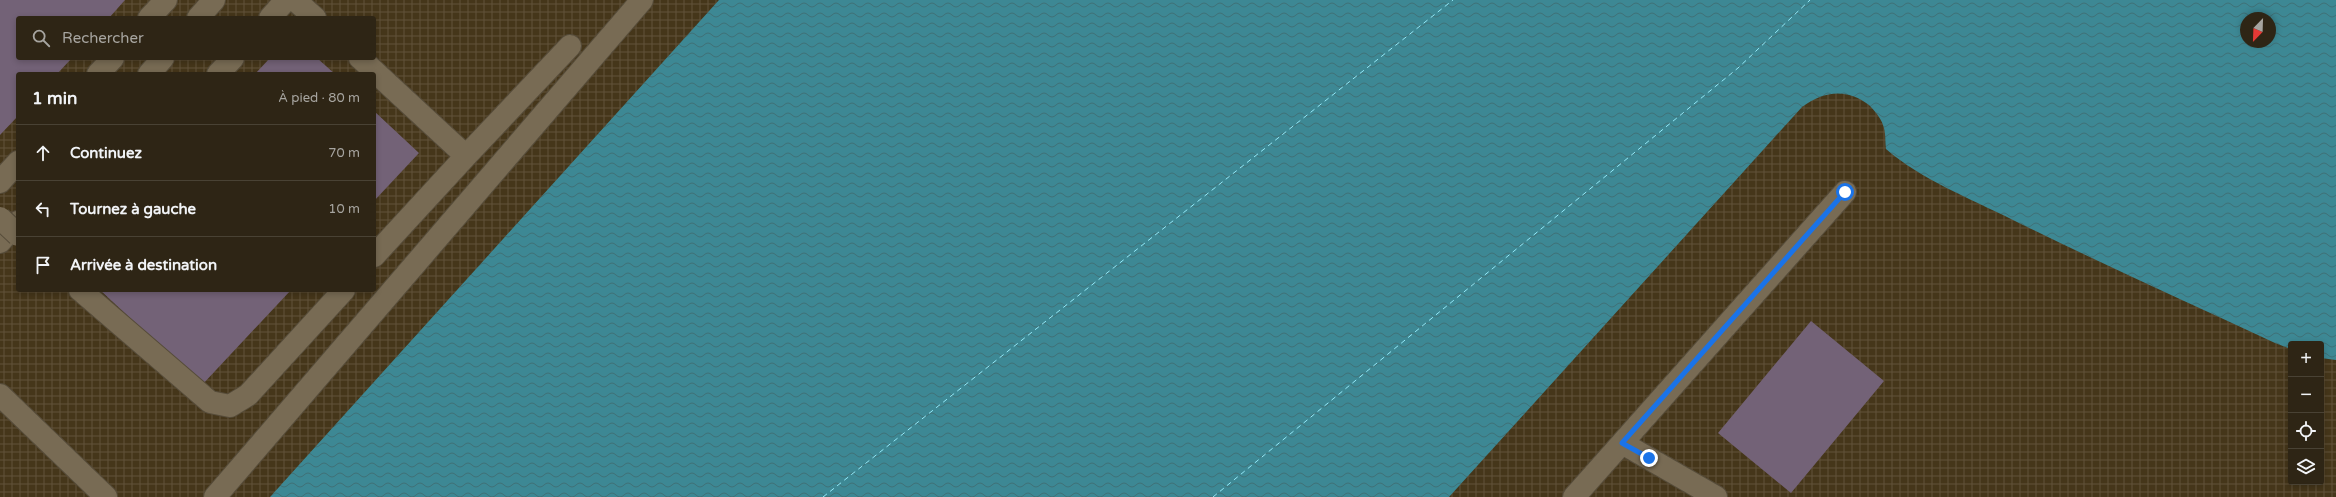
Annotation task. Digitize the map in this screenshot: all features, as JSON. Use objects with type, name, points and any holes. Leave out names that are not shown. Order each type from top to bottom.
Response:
[{"type":"lane","points":[[151,16],[166,0]]},
{"type":"lane","points":[[200,16],[214,0]]},
{"type":"lane","points":[[272,16],[286,0]]},
{"type":"lane","points":[[295,0],[313,16]]},
{"type":"lane","points":[[215,497],[642,0]]},
{"type":"lane","points":[[376,254],[570,46]]},
{"type":"lane","points":[[100,72],[111,60]]},
{"type":"lane","points":[[151,72],[161,60]]},
{"type":"lane","points":[[220,72],[231,60]]},
{"type":"lane","points":[[362,60],[375,72]]},
{"type":"lane","points":[[376,73],[466,156]]},
{"type":"lane","points":[[0,182],[16,164]]},
{"type":"lane","points":[[1574,497],[1845,192]]},
{"type":"lane","points":[[0,218],[16,233]]},
{"type":"lane","points":[[0,242],[16,224]]},
{"type":"lane","points":[[82,292],[210,402],[230,406],[248,396],[342,292]]},
{"type":"lane","points":[[0,395],[106,497]]},
{"type":"lane","points":[[1622,443],[1716,497]]},
{"type":"shaded area","points":[[0,0],[2336,0],[2336,497],[0,497]]},
{"type":"water","points":[[719,0],[2336,0],[2336,360],[2324,358],[2324,341],[2288,341],[2288,348],[2275,343],[1946,188],[1915,170],[1886,149],[1885,131],[1882,122],[1869,105],[1852,96],[1843,94],[1827,95],[1802,107],[1449,497],[270,497]]},
{"type":"building","points":[[0,0],[125,0],[111,16],[16,16],[16,60],[70,60],[59,72],[16,72],[16,118],[0,135]]},
{"type":"building","points":[[268,60],[319,60],[333,72],[257,72]]},
{"type":"building","points":[[376,113],[419,153],[376,199]]},
{"type":"building","points":[[102,292],[289,292],[202,385]]},
{"type":"building","points":[[1811,321],[1884,381],[1791,493],[1718,433]]},
{"type":"ferry route","points":[[823,497],[1453,0]]},
{"type":"ferry route","points":[[1213,497],[1738,68],[1810,0]]},
{"type":"route","points":[[1649,458],[1622,443],[1845,192]]}]
